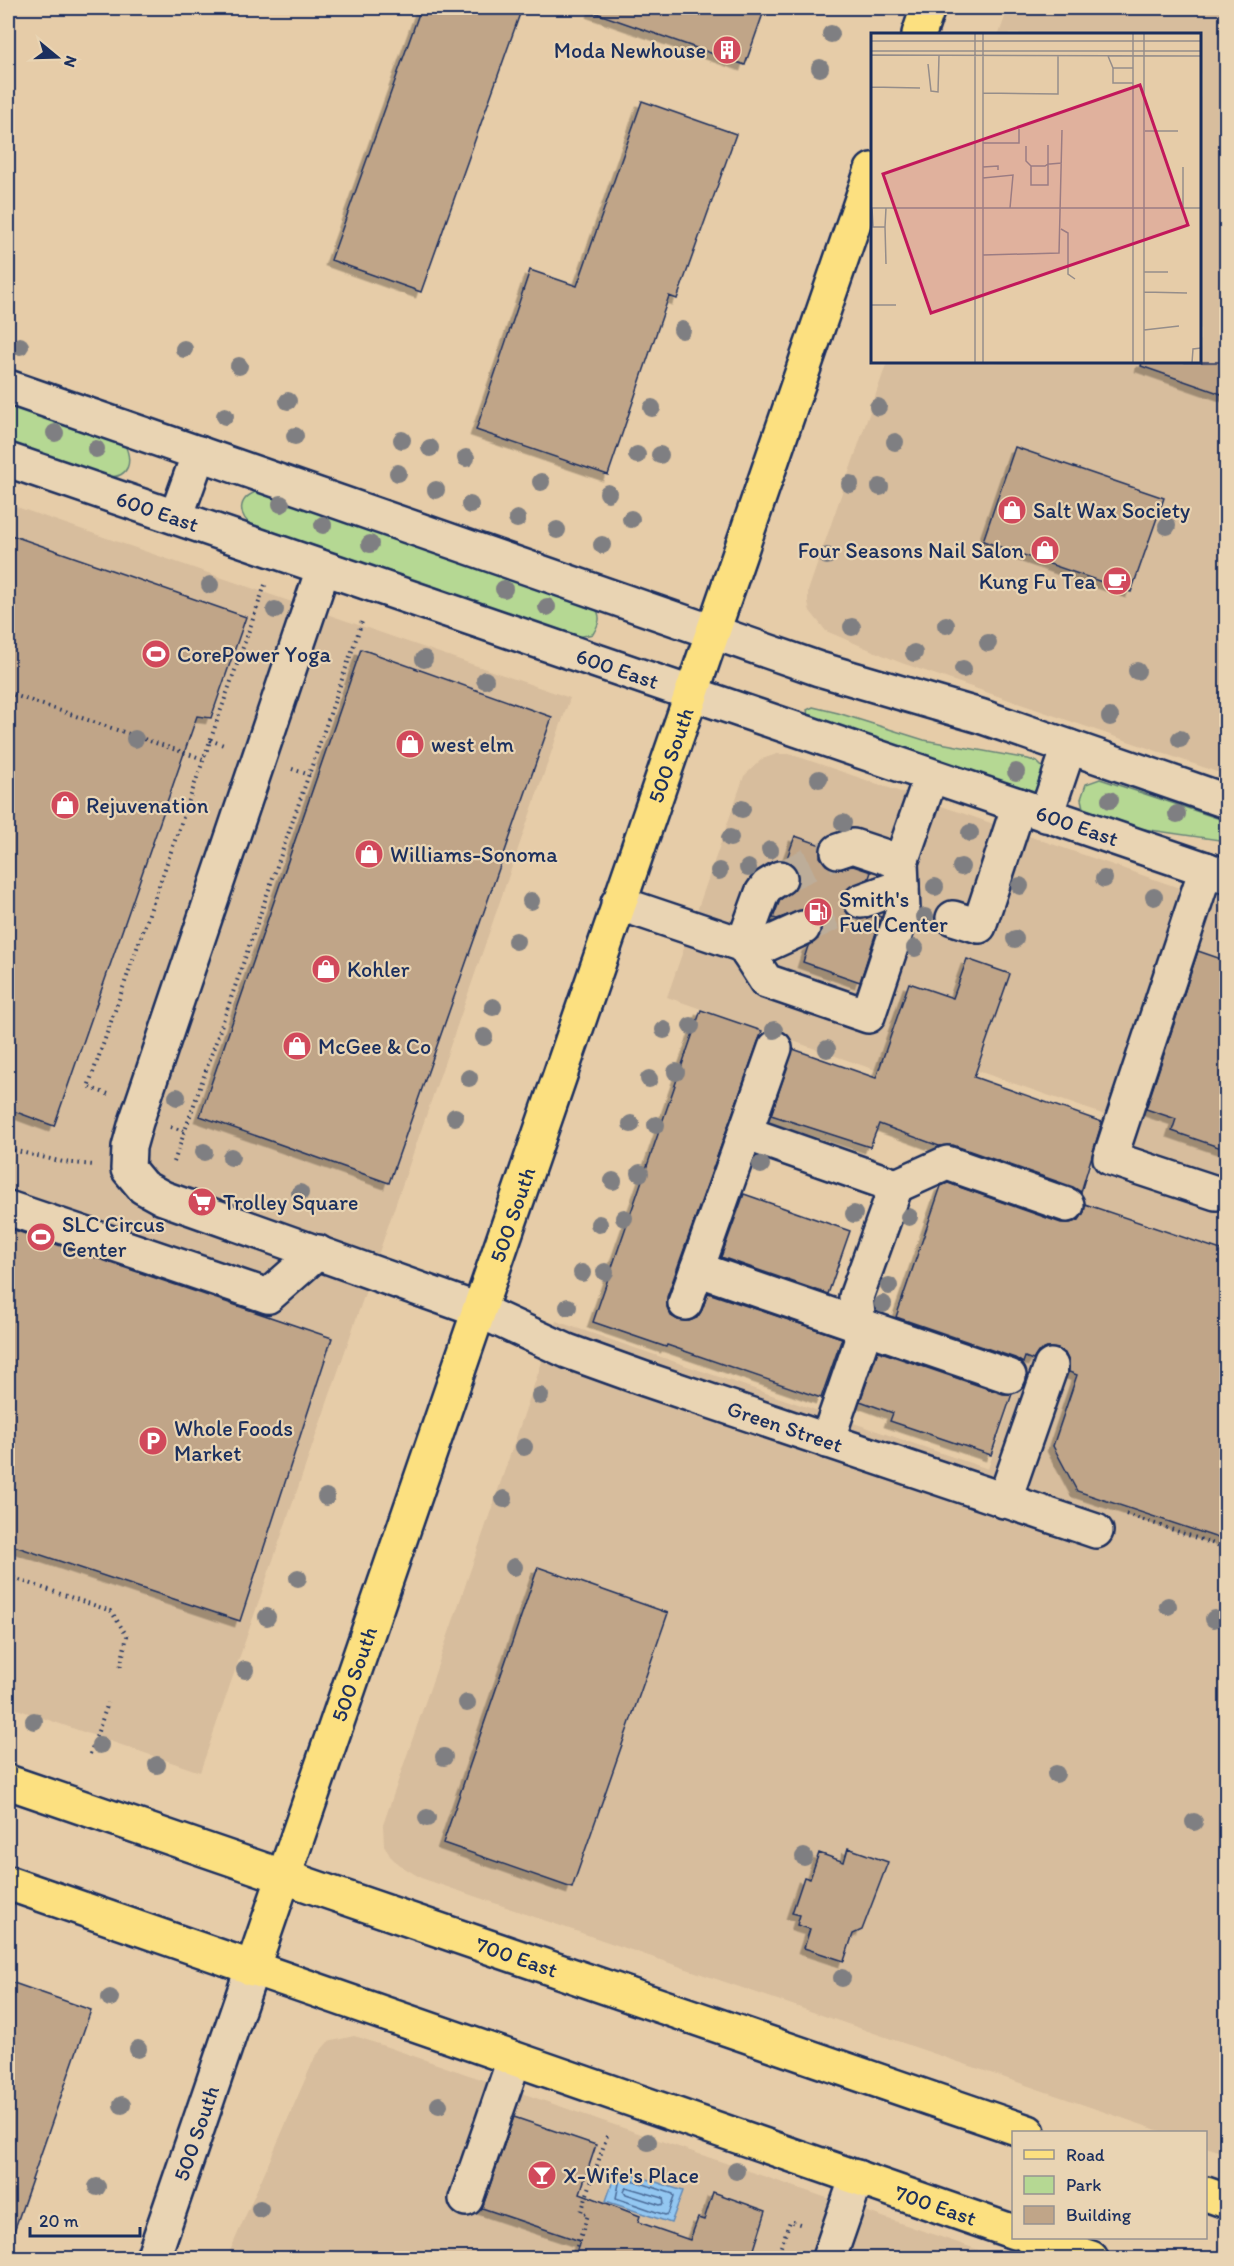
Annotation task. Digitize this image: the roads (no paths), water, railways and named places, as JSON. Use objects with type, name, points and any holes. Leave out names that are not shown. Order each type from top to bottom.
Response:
[{"type":"main road","points":[[919,33],[928,8]]},
{"type":"main road","name":"500 South","points":[[252,1969],[690,694],[871,176]]},
{"type":"main road","name":"700 East","points":[[8,1782],[1022,2131]]},
{"type":"main road","name":"700 East","points":[[8,1883],[1012,2231]]},
{"type":"main road","points":[[1207,2194],[1227,2201]]},
{"type":"main road","points":[[1033,2239],[1091,2259]]},
{"type":"street","points":[[8,387],[819,669],[980,716],[1227,801]]},
{"type":"street","points":[[177,517],[199,453]]},
{"type":"street","name":"600 East","points":[[8,460],[1216,873]]},
{"type":"street","name":"Green Street","points":[[323,569],[136,1122],[129,1147],[128,1169],[143,1187],[163,1198],[478,1310],[567,1351],[1004,1500],[1107,1521]]},
{"type":"street","points":[[953,918],[980,926],[1033,810],[1069,747]]},
{"type":"street","points":[[618,903],[746,949],[766,981],[868,1016],[903,911],[902,874],[931,776]]},
{"type":"street","points":[[838,851],[853,846],[902,874]]},
{"type":"street","points":[[1216,873],[1110,1158],[1216,1193]]},
{"type":"street","points":[[861,901],[902,874]]},
{"type":"street","points":[[746,949],[762,893],[767,886],[780,878]]},
{"type":"street","points":[[746,949],[803,928]]},
{"type":"street","points":[[685,1303],[775,1048]]},
{"type":"street","points":[[745,1133],[896,1185],[947,1163],[1067,1205]]},
{"type":"street","points":[[827,1441],[861,1342],[856,1297],[896,1185]]},
{"type":"street","points":[[8,1208],[268,1296],[318,1252]]},
{"type":"street","points":[[697,1269],[1009,1376]]},
{"type":"street","points":[[1004,1500],[1051,1366]]},
{"type":"street","name":"500 South","points":[[153,2259],[252,1969]]},
{"type":"street","points":[[466,2199],[514,2060]]},
{"type":"street","points":[[829,2259],[857,2177]]},
{"type":"water","points":[[617,2169],[683,2191],[671,2223],[606,2201]]},
{"type":"tunnel","points":[[780,878],[838,851]]},
{"type":"tunnel","points":[[803,928],[861,901]]},
{"type":"place","name":"Moda Newhouse","points":[[727,50]]},
{"type":"place","name":"Salt Wax Society","points":[[1012,510]]},
{"type":"place","name":"Four Seasons Nail Salon","points":[[1045,550]]},
{"type":"place","name":"Kung Fu Tea","points":[[1117,581]]},
{"type":"place","name":"CorePower Yoga","points":[[156,654]]},
{"type":"place","name":"west elm","points":[[410,744]]},
{"type":"place","name":"Rejuvenation","points":[[65,805]]},
{"type":"place","name":"Williams-Sonoma","points":[[369,854]]},
{"type":"place","name":"Smith's Fuel Center","points":[[818,912]]},
{"type":"place","name":"Kohler","points":[[326,969]]},
{"type":"place","name":"McGee & Co","points":[[297,1046]]},
{"type":"place","name":"Trolley Square","points":[[202,1202]]},
{"type":"place","name":"SLC Circus Center","points":[[41,1237]]},
{"type":"place","name":"Whole Foods Market","points":[[153,1441]]},
{"type":"place","name":"X-Wife's Place","points":[[542,2175]]}]
